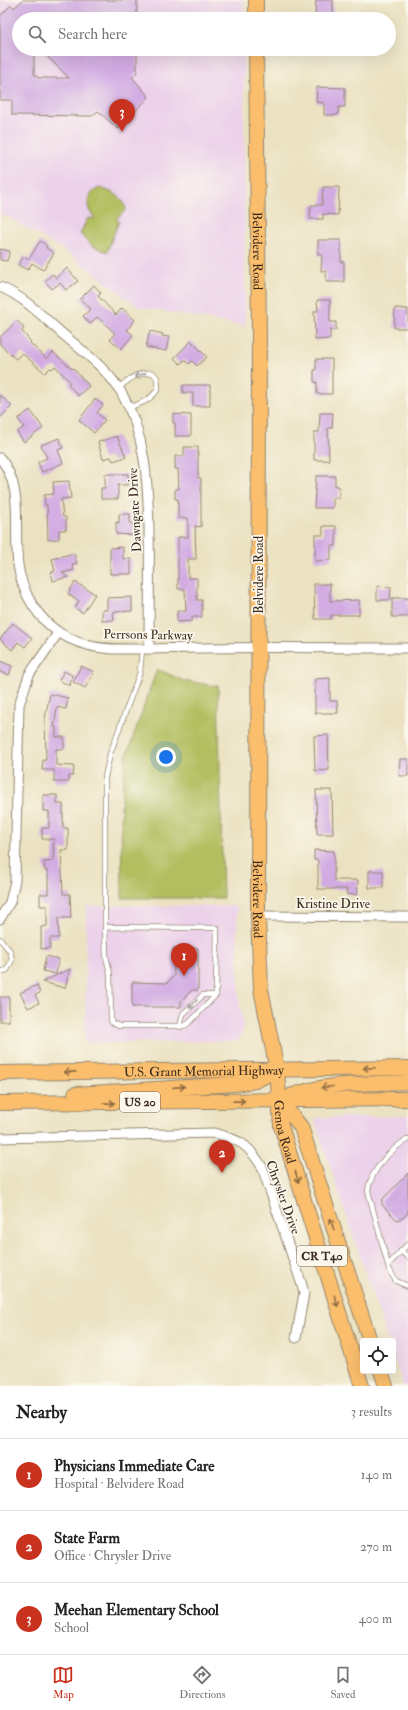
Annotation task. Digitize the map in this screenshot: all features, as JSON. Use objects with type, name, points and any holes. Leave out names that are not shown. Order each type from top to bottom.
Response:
[{"type":"main road","points":[[256,0],[256,12]]},
{"type":"main road","name":"Belvidere Road","points":[[256,56],[259,336],[257,647],[258,916],[261,989],[277,1070],[280,1100]]},
{"type":"main road","name":"U.S. Grant Memorial Highway","points":[[0,1073],[408,1068]]},
{"type":"main road","points":[[14,1103],[71,1094],[235,1084],[255,1081],[277,1070]]},
{"type":"main road","points":[[280,1100],[322,1087],[408,1082]]},
{"type":"main road","name":"US 20","points":[[0,1103],[408,1099]]},
{"type":"main road","name":"Genoa Road","points":[[280,1100],[301,1127],[369,1338]]},
{"type":"main road","name":"Genoa Road","points":[[280,1100],[281,1126],[362,1386]]},
{"type":"main road","points":[[382,1374],[386,1386]]},
{"type":"street","name":"Dawngate Drive","points":[[0,287],[34,309],[99,365],[118,388],[128,408],[141,444],[148,482],[150,551],[145,649]]},
{"type":"street","name":"Perrsons Parkway","points":[[0,458],[9,472],[16,489],[17,551],[23,586],[34,608],[48,625],[58,633],[74,641],[89,646],[121,649],[257,647],[408,648]]},
{"type":"street","points":[[0,919],[10,902],[15,881],[19,705],[21,695],[30,675],[58,633]]},
{"type":"street","name":"Kristine Drive","points":[[258,916],[408,917]]},
{"type":"street","name":"Chrysler Drive","points":[[0,1138],[214,1133],[232,1138],[242,1144],[253,1153],[262,1167],[304,1292],[296,1338]]},
{"type":"lane","points":[[118,388],[136,374],[153,373],[157,378],[158,390],[153,396],[146,402],[128,408]]},
{"type":"lane","points":[[105,927],[217,928],[216,996],[189,1024],[180,1027],[119,1026],[112,1023],[110,974],[106,956],[105,927],[106,768],[140,672],[145,649]]},
{"type":"lane","points":[[0,939],[10,951],[12,960],[7,970],[0,972]]},
{"type":"lane","points":[[180,1027],[183,1014],[203,995],[216,996]]},
{"type":"lane","points":[[408,1139],[400,1144],[374,1171],[369,1182],[369,1198],[388,1265],[396,1281],[408,1286]]},
{"type":"lane","points":[[388,1265],[408,1244]]},
{"type":"lane","points":[[401,1251],[408,1257]]},
{"type":"shaded area","points":[[0,0],[244,0],[244,12],[12,12],[12,56],[244,56],[245,326],[138,307],[62,249],[6,216],[0,216]]},
{"type":"shaded area","points":[[86,906],[237,906],[238,969],[240,1004],[243,1021],[243,1031],[238,1041],[85,1043]]},
{"type":"shaded area","points":[[408,1116],[408,1386],[403,1386],[396,1364],[396,1338],[387,1338],[314,1118]]},
{"type":"green space","points":[[100,188],[117,195],[123,201],[126,210],[116,219],[119,221],[107,252],[92,246],[80,234],[87,219],[95,219],[89,210],[88,203],[91,194]]},
{"type":"green space","points":[[157,669],[184,681],[218,686],[223,898],[122,898],[121,807],[125,760]]},
{"type":"building","points":[[23,0],[137,0],[137,12],[12,12],[12,56],[34,56],[34,74],[39,78],[69,78],[47,56],[137,56],[137,72],[132,77],[149,97],[118,129],[98,111],[92,116],[12,115],[12,100],[0,100],[0,16],[11,5],[14,8]]},
{"type":"building","points":[[316,0],[333,0],[333,12],[315,12]]},
{"type":"building","points":[[317,87],[345,88],[345,107],[339,107],[338,115],[324,115],[324,103],[316,102]]},
{"type":"building","points":[[323,187],[339,187],[338,215],[323,214],[323,219],[310,219],[311,205],[322,205]]},
{"type":"building","points":[[318,240],[341,240],[341,262],[344,262],[344,282],[326,282],[326,271],[321,271],[322,255],[318,255]]},
{"type":"building","points":[[40,241],[47,246],[46,248],[54,253],[43,270],[32,263],[28,270],[18,265],[24,256],[29,259]]},
{"type":"building","points":[[0,249],[10,251],[7,261],[0,260]]},
{"type":"building","points":[[67,268],[78,281],[66,290],[60,283],[52,289],[45,281],[53,274],[56,278]]},
{"type":"building","points":[[94,285],[101,293],[98,296],[116,315],[122,308],[135,320],[127,330],[133,335],[121,349],[110,339],[115,333],[97,317],[90,324],[83,316],[91,309],[80,299]]},
{"type":"building","points":[[317,300],[330,300],[330,322],[336,322],[336,330],[330,330],[330,339],[315,340],[314,311],[318,311]]},
{"type":"building","points":[[395,308],[408,309],[408,328],[394,328]]},
{"type":"building","points":[[17,321],[24,327],[22,331],[31,342],[30,343],[47,359],[53,352],[72,369],[73,368],[89,386],[78,396],[68,384],[70,382],[55,366],[52,369],[50,368],[45,373],[22,353],[16,359],[7,352],[0,344],[0,337]]},
{"type":"building","points":[[150,331],[169,337],[166,351],[146,347]]},
{"type":"building","points":[[191,341],[207,357],[197,366],[192,361],[189,364],[184,360],[180,364],[174,358]]},
{"type":"building","points":[[316,359],[332,359],[332,394],[317,394],[317,382],[314,382]]},
{"type":"building","points":[[183,385],[210,385],[210,406],[193,406],[193,393],[183,393]]},
{"type":"building","points":[[0,395],[12,406],[0,418]]},
{"type":"building","points":[[95,399],[103,405],[97,413],[105,420],[94,433],[79,420]]},
{"type":"building","points":[[30,410],[43,428],[24,442],[17,432],[24,427],[18,419]]},
{"type":"building","points":[[320,413],[333,413],[332,428],[328,428],[329,460],[314,460],[314,432],[319,432]]},
{"type":"building","points":[[173,414],[191,415],[191,436],[175,436]]},
{"type":"building","points":[[117,436],[126,457],[113,461],[111,457],[103,459],[98,442]]},
{"type":"building","points":[[59,438],[63,448],[58,450],[63,463],[42,472],[38,462],[47,458],[41,445]]},
{"type":"building","points":[[184,447],[198,447],[198,478],[201,478],[201,527],[195,526],[196,559],[188,559],[188,578],[197,578],[197,600],[202,600],[202,617],[192,617],[192,621],[177,622],[177,611],[186,611],[185,589],[178,589],[178,537],[188,537],[188,518],[178,518],[178,499],[175,499],[175,489],[179,489],[178,469],[175,469],[175,456],[184,456]]},
{"type":"building","points":[[105,474],[128,474],[128,485],[118,485],[118,499],[101,499],[101,488],[105,488]]},
{"type":"building","points":[[316,476],[335,476],[335,486],[339,486],[339,498],[333,498],[333,508],[314,508]]},
{"type":"building","points":[[69,481],[71,498],[61,499],[63,517],[66,517],[66,530],[59,530],[59,539],[48,540],[47,505],[45,505],[44,495],[54,494],[53,482]]},
{"type":"building","points":[[119,514],[130,514],[130,523],[133,523],[133,535],[116,534],[116,522],[119,523]]},
{"type":"building","points":[[323,526],[336,526],[336,546],[331,546],[331,560],[315,561],[315,535],[323,535]]},
{"type":"building","points":[[123,547],[123,559],[131,559],[131,574],[110,574],[110,548]]},
{"type":"building","points":[[74,553],[77,563],[72,564],[74,570],[62,573],[68,577],[53,581],[51,572],[55,571],[52,559]]},
{"type":"building","points":[[75,582],[95,594],[83,613],[75,608],[79,601],[68,594]]},
{"type":"building","points":[[314,584],[330,584],[330,601],[359,600],[359,615],[331,615],[331,619],[315,619]]},
{"type":"building","points":[[377,586],[391,587],[390,600],[377,600]]},
{"type":"building","points":[[132,597],[132,611],[113,612],[114,620],[102,621],[102,610],[107,610],[107,598]]},
{"type":"building","points":[[392,598],[408,598],[408,617],[392,617]]},
{"type":"building","points":[[13,623],[32,638],[25,647],[18,642],[12,650],[0,639]]},
{"type":"building","points":[[0,661],[12,666],[9,675],[0,672]]},
{"type":"building","points":[[81,666],[94,672],[85,688],[73,682]]},
{"type":"building","points":[[64,671],[72,675],[70,686],[59,680]]},
{"type":"building","points":[[330,678],[330,701],[337,701],[338,713],[315,713],[315,679]]},
{"type":"building","points":[[50,694],[68,698],[66,709],[57,707],[54,727],[56,727],[56,737],[64,737],[64,749],[56,749],[56,765],[74,766],[73,776],[69,776],[69,782],[54,782],[54,770],[42,770],[43,760],[46,760],[45,718]]},
{"type":"building","points":[[328,735],[329,770],[315,771],[314,736]]},
{"type":"building","points":[[400,759],[408,759],[408,776],[399,776]]},
{"type":"building","points":[[316,790],[332,790],[333,834],[317,834]]},
{"type":"building","points":[[43,795],[57,795],[57,804],[63,804],[63,828],[68,828],[68,850],[61,850],[63,894],[70,894],[71,918],[58,918],[59,938],[50,938],[50,948],[41,949],[41,927],[47,926],[47,906],[40,906],[40,894],[48,894],[48,871],[45,871],[44,862],[53,861],[54,839],[42,839],[42,828],[49,828],[49,811],[43,811]]},
{"type":"building","points":[[314,850],[334,851],[334,880],[358,880],[357,895],[346,894],[347,889],[318,889],[318,860],[314,860]]},
{"type":"building","points":[[369,871],[383,871],[383,888],[369,888]]},
{"type":"building","points":[[173,948],[198,948],[198,990],[192,990],[181,1001],[181,1007],[132,1007],[132,982],[167,983],[174,976]]},
{"type":"building","points":[[46,956],[59,959],[56,974],[43,971]]},
{"type":"building","points":[[70,969],[65,988],[42,982]]},
{"type":"building","points":[[37,985],[40,993],[35,995],[39,1003],[28,1008],[20,993]]},
{"type":"building","points":[[0,997],[9,997],[9,1021],[0,1021]]},
{"type":"building","points":[[408,1173],[408,1213],[403,1218],[397,1220],[382,1205],[382,1200]]},
{"type":"place","name":"Meehan Elementary School","points":[[122,132]]},
{"type":"place","name":"Physicians Immediate Care","points":[[184,976]]},
{"type":"place","name":"State Farm","points":[[222,1173]]}]
